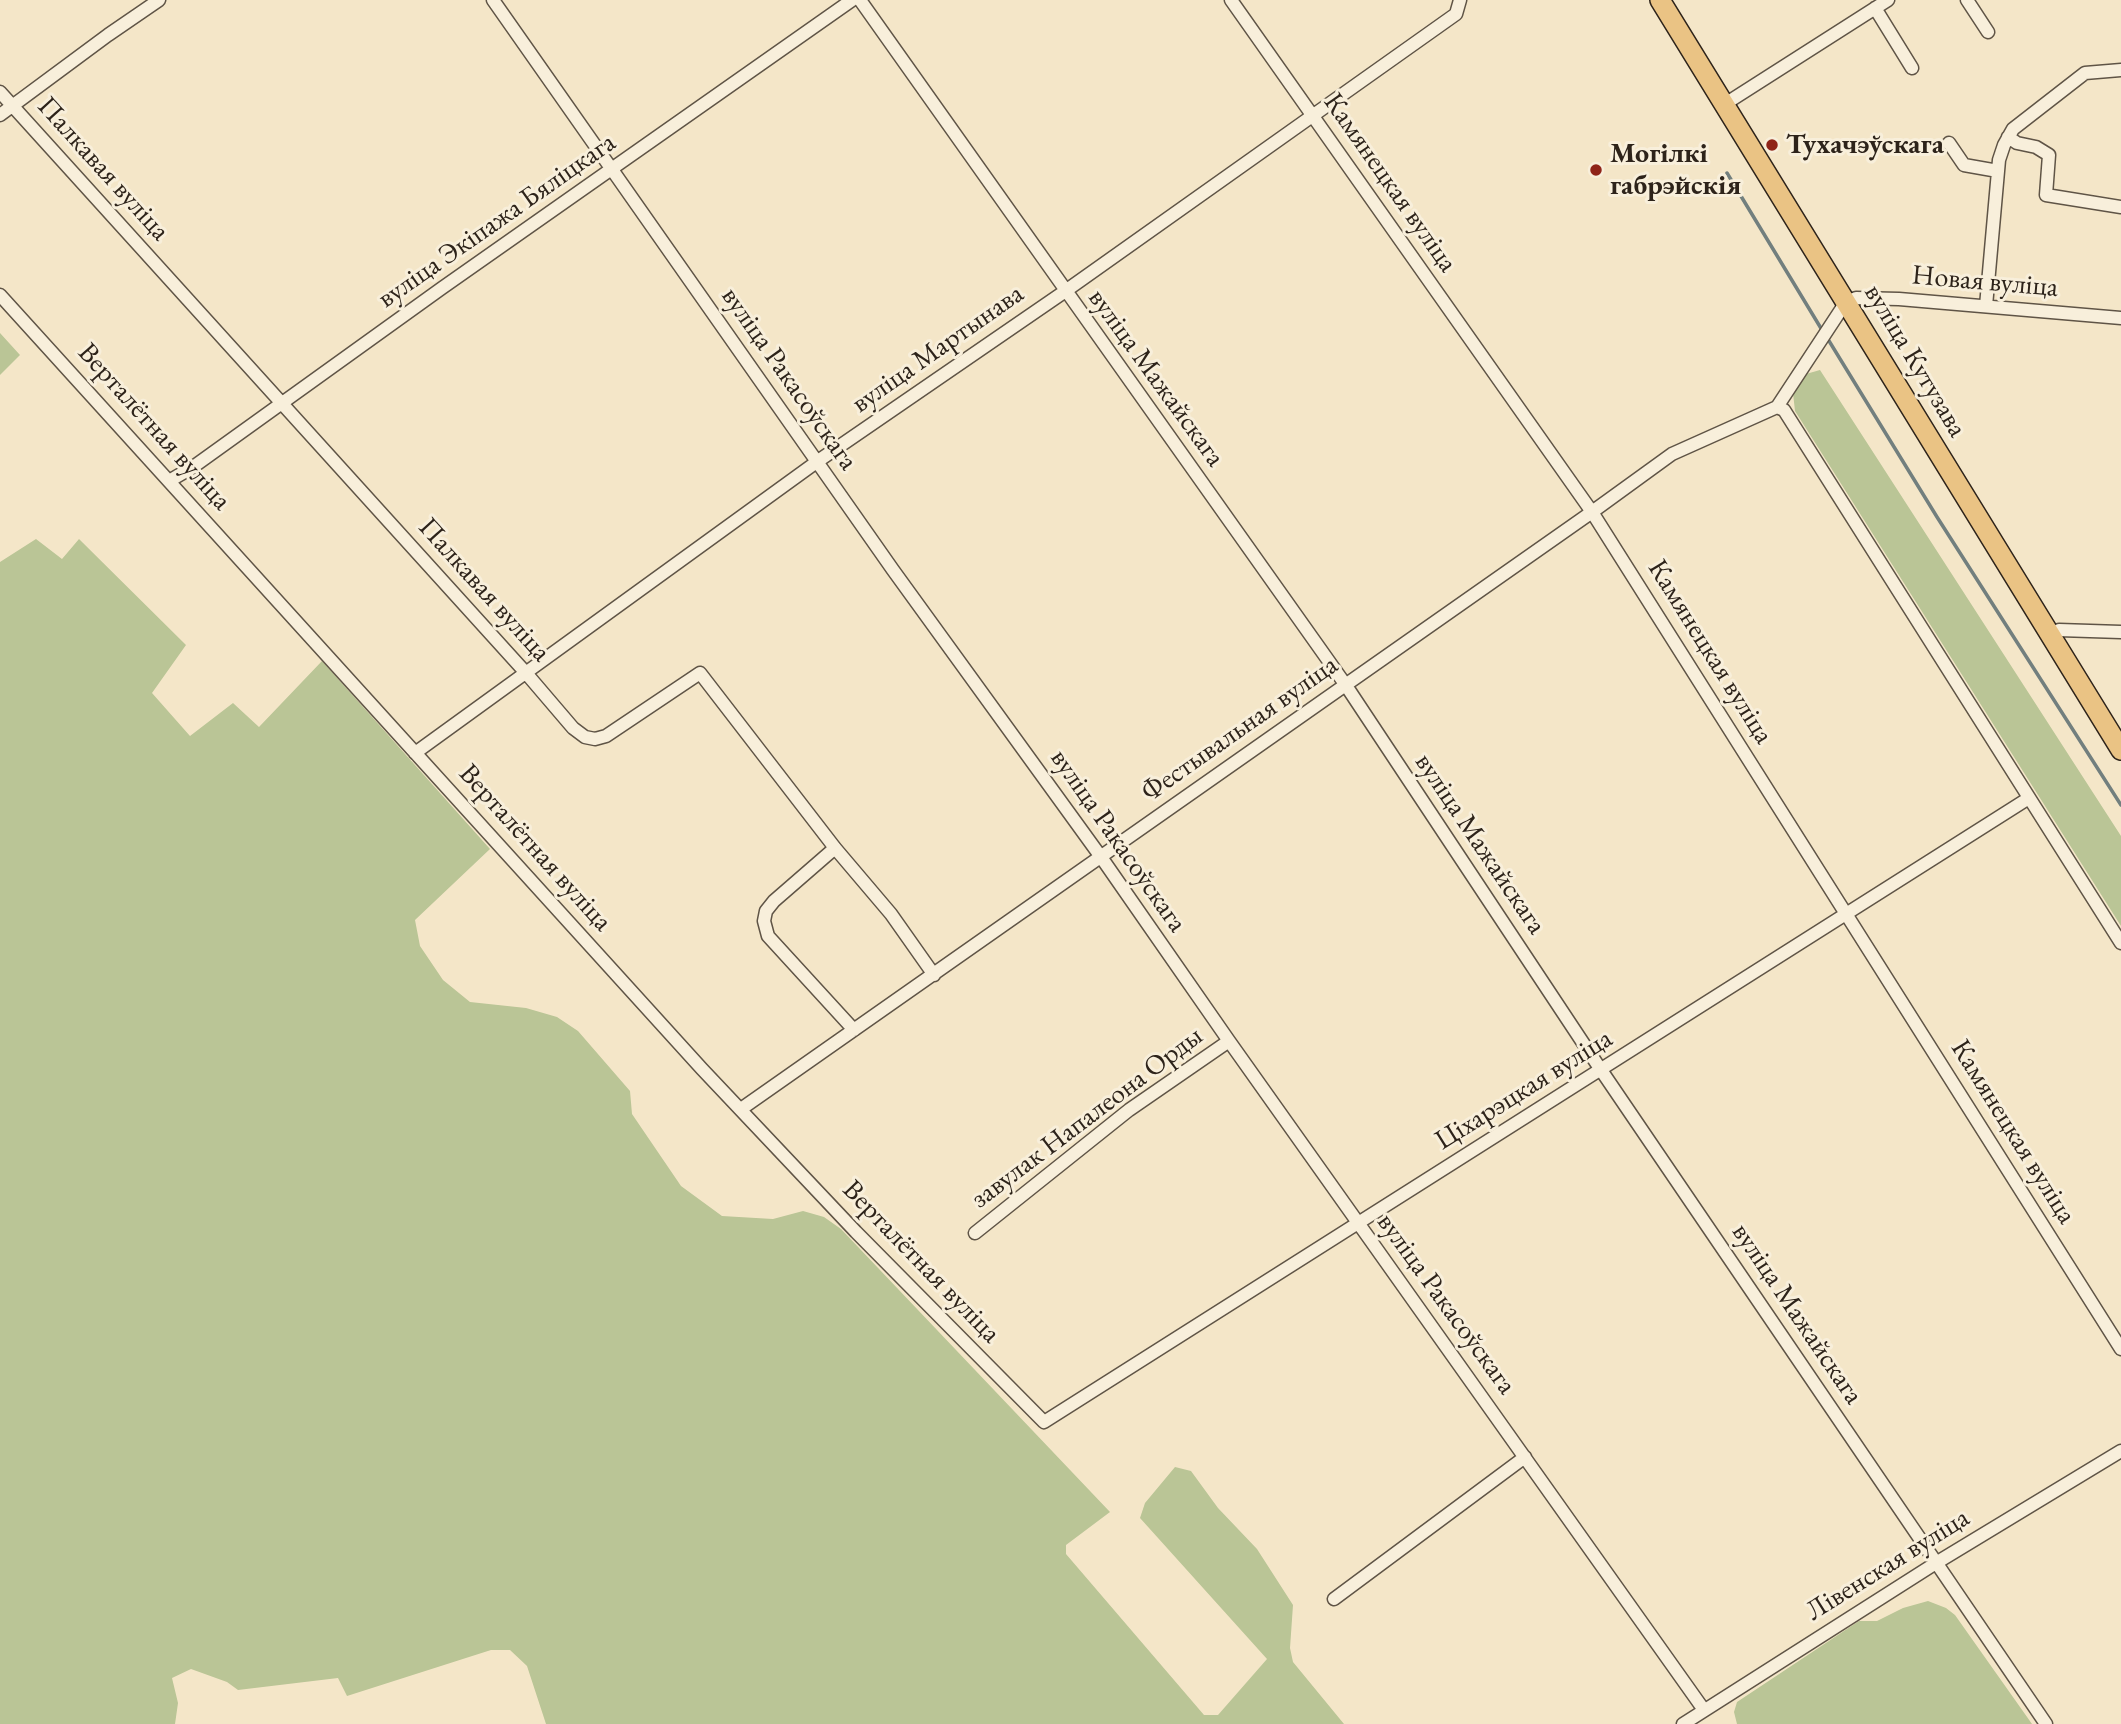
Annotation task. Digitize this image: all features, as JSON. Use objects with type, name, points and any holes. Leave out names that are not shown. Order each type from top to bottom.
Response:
[{"type":"main road","name":"вуліца Кутузава","points":[[1662,1],[2121,750]]},
{"type":"street","points":[[0,115],[108,34],[159,0]]},
{"type":"street","name":"вуліца Ракасоўскага","points":[[493,0],[893,570],[1101,857],[1704,1710]]},
{"type":"street","name":"вуліца Экіпажа Бяліцкага","points":[[169,481],[193,467],[852,0]]},
{"type":"street","name":"вуліца Мажайскага","points":[[860,0],[1064,292],[1345,684],[1601,1070],[2046,1724]]},
{"type":"street","name":"Камянецкая вуліца","points":[[1231,0],[1592,512],[2121,1349]]},
{"type":"street","name":"вуліца Мартынава","points":[[415,753],[818,461],[1064,292],[1457,14],[1460,0]]},
{"type":"street","points":[[1725,104],[1888,0]]},
{"type":"street","points":[[1967,0],[1988,32]]},
{"type":"street","points":[[1875,8],[1912,68]]},
{"type":"street","points":[[1986,306],[1999,160],[2008,137],[2013,129],[2085,73],[2121,71]]},
{"type":"street","name":"Палкавая вуліца","points":[[0,92],[573,728],[585,737],[594,739],[606,736],[700,673],[835,848],[891,914],[934,975]]},
{"type":"street","points":[[2008,137],[2049,155],[2046,195],[2121,207]]},
{"type":"street","points":[[1949,143],[1964,165],[1998,171]]},
{"type":"street","name":"Верталётная вуліца","points":[[0,295],[741,1109],[856,1232],[1044,1422]]},
{"type":"street","name":"Новая вуліца","points":[[1846,302],[1870,297],[2121,318]]},
{"type":"street","points":[[1846,302],[1781,408],[2121,943]]},
{"type":"street","name":"Фестывальная вуліца","points":[[741,1109],[1672,454],[1781,408]]},
{"type":"street","points":[[2049,636],[2060,630],[2121,632]]},
{"type":"street","name":"Ціхарэцкая вуліца","points":[[1044,1422],[2029,798]]},
{"type":"street","points":[[835,848],[774,901],[766,911],[764,921],[768,936],[854,1030]]},
{"type":"street","name":"завулак Напалеона Орды","points":[[975,1233],[1129,1111],[1229,1041]]},
{"type":"street","name":"Лівенская вуліца","points":[[1683,1724],[1936,1563],[2121,1451]]},
{"type":"street","points":[[1334,1599],[1525,1457]]},
{"type":"green space","points":[[0,333],[20,355],[0,375]]},
{"type":"green space","points":[[1820,370],[2121,836],[2121,926],[1795,411],[1793,393],[1806,374]]},
{"type":"green space","points":[[36,539],[62,559],[79,539],[186,645],[152,693],[190,736],[233,703],[259,727],[322,661],[490,849],[415,920],[420,946],[443,980],[470,1002],[526,1008],[557,1017],[578,1031],[630,1091],[632,1114],[681,1186],[722,1216],[773,1219],[803,1211],[824,1217],[841,1229],[1110,1512],[1066,1545],[1066,1554],[1204,1715],[1218,1715],[1267,1659],[1140,1518],[1145,1503],[1175,1467],[1191,1471],[1218,1508],[1257,1549],[1293,1605],[1290,1648],[1293,1662],[1344,1724],[546,1724],[527,1666],[510,1650],[491,1650],[347,1696],[338,1678],[238,1690],[227,1682],[191,1669],[172,1678],[178,1703],[175,1724],[0,1724],[0,562]]},
{"type":"green space","points":[[1928,1601],[1955,1615],[2032,1724],[1737,1724],[1734,1712],[1737,1702],[1859,1621],[1877,1621],[1903,1608]]},
{"type":"waterway","points":[[1727,173],[1822,330]]},
{"type":"waterway","points":[[1826,336],[1937,517],[2121,805]]},
{"type":"place","name":"Тухачэўскага","points":[[1772,145]]},
{"type":"place","name":"Могілкі габрэйскія","points":[[1596,170]]}]
